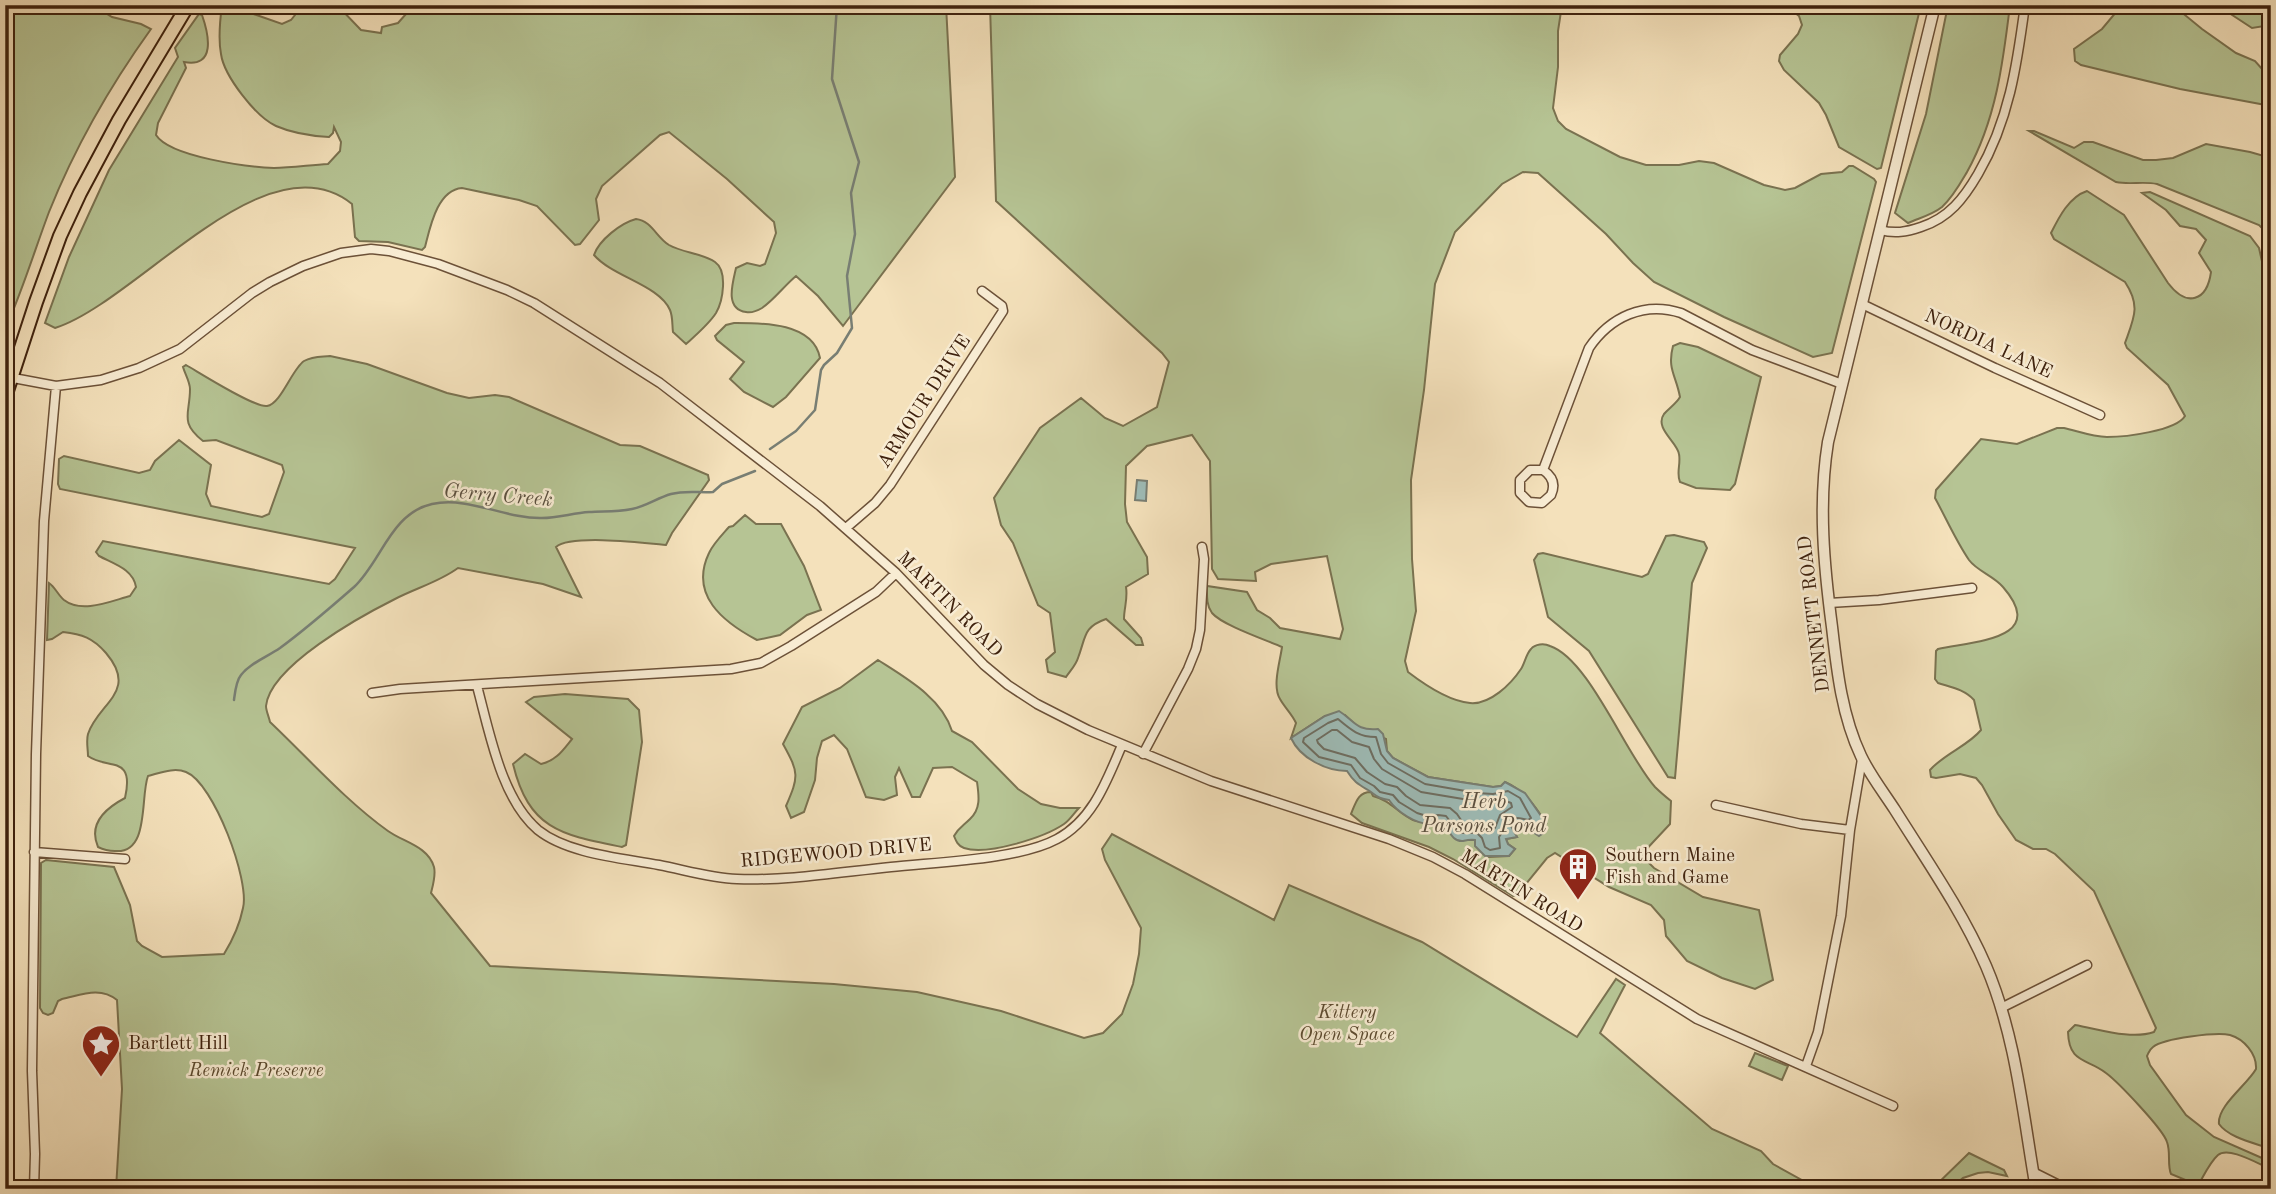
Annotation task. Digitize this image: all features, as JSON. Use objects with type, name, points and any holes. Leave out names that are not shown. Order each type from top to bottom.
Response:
[{"type":"main road","points":[[5,397],[8,377],[80,193],[119,120],[188,5]]},
{"type":"street","name":"DENNETT ROAD","points":[[1935,5],[1828,442],[1823,479],[1822,527],[1837,672],[1844,706],[1862,759],[1956,908],[1986,967],[2010,1043],[2036,1189]]},
{"type":"street","points":[[1880,230],[1901,233],[1935,222],[1956,206],[1968,191],[1995,142],[2003,121],[2018,59],[2025,5]]},
{"type":"street","name":"MARTIN ROAD","points":[[8,377],[56,386],[101,380],[157,361],[195,338],[252,293],[301,267],[352,251],[388,251],[427,261],[507,290],[577,329],[660,383],[774,469],[896,573],[984,665],[1008,685],[1038,704],[1073,724],[1210,781],[1389,839],[1433,857],[1465,874],[1697,1019],[1893,1106]]},
{"type":"street","name":"ARMOUR DRIVE","points":[[846,528],[875,503],[890,485],[1003,311],[1002,306],[982,290]]},
{"type":"street","name":"NORDIA LANE","points":[[1862,304],[2100,415]]},
{"type":"street","points":[[1543,470],[1589,348],[1601,333],[1632,312],[1654,309],[1681,313],[1752,350],[1842,384]]},
{"type":"street","points":[[34,1189],[34,852],[44,521],[56,386]]},
{"type":"street","points":[[1530,470],[1543,470],[1553,483],[1551,495],[1542,503],[1529,502],[1520,493],[1520,480],[1530,470]]},
{"type":"street","points":[[1143,754],[1188,669],[1198,642],[1204,559],[1202,547]]},
{"type":"street","points":[[372,693],[400,689],[731,669],[761,663],[876,592],[896,573]]},
{"type":"street","points":[[1829,603],[1879,600],[1972,588]]},
{"type":"street","name":"RIDGEWOOD DRIVE","points":[[477,686],[492,742],[509,789],[522,812],[547,836],[574,848],[738,879],[919,864],[1036,847],[1070,831],[1085,817],[1101,791],[1122,745]]},
{"type":"street","points":[[1806,1066],[1818,1032],[1841,916],[1850,830],[1862,759]]},
{"type":"street","points":[[1716,804],[1801,824],[1850,830]]},
{"type":"street","points":[[34,852],[125,859]]},
{"type":"street","points":[[2001,1008],[2088,965]]},
{"type":"street","points":[[2034,1172],[2067,1189]]},
{"type":"green space","points":[[5,5],[93,5],[112,17],[151,29],[121,72],[70,164],[49,212],[14,308],[5,304]]},
{"type":"green space","points":[[222,5],[282,24],[291,20],[303,5],[337,5],[361,30],[381,33],[382,27],[398,23],[414,5],[946,5],[955,177],[843,326],[818,296],[796,276],[760,309],[746,312],[735,306],[732,294],[736,268],[747,263],[760,266],[765,264],[776,233],[774,222],[669,132],[660,135],[602,186],[596,199],[599,220],[580,244],[575,245],[537,206],[462,188],[446,195],[436,211],[422,250],[388,242],[359,241],[355,237],[352,204],[318,188],[281,191],[242,206],[202,230],[88,312],[55,328],[45,323],[69,257],[109,170],[178,57],[175,48],[199,14],[202,15],[207,32],[208,48],[201,60],[194,63],[184,62],[186,68],[158,123],[156,135],[164,143],[210,159],[280,168],[328,164],[340,151],[341,142],[334,127],[329,137],[302,134],[276,126],[259,114],[242,95],[228,73],[221,54],[219,36]]},
{"type":"green space","points":[[990,5],[1562,5],[1553,108],[1558,121],[1566,129],[1620,157],[1646,165],[1679,165],[1699,161],[1714,163],[1764,185],[1785,190],[1795,188],[1821,174],[1842,172],[1849,166],[1874,179],[1876,182],[1832,353],[1813,357],[1654,282],[1606,234],[1538,173],[1523,172],[1502,184],[1455,232],[1435,284],[1411,480],[1416,611],[1405,661],[1408,672],[1445,696],[1462,702],[1478,703],[1492,697],[1512,681],[1535,646],[1548,645],[1565,654],[1593,688],[1644,772],[1655,787],[1671,801],[1670,824],[1641,855],[1654,868],[1703,897],[1759,910],[1773,980],[1755,989],[1722,978],[1687,961],[1666,936],[1664,920],[1651,905],[1609,887],[1555,853],[1547,858],[1517,895],[1513,896],[1453,859],[1429,847],[1362,823],[1351,814],[1360,796],[1371,792],[1373,796],[1413,820],[1442,822],[1458,840],[1475,840],[1489,857],[1509,856],[1515,849],[1506,839],[1517,837],[1512,824],[1524,826],[1546,823],[1529,800],[1505,782],[1501,786],[1493,787],[1428,777],[1393,758],[1387,751],[1386,739],[1359,728],[1345,715],[1325,716],[1291,738],[1296,723],[1280,699],[1277,688],[1282,647],[1217,618],[1209,607],[1207,586],[1247,592],[1257,610],[1280,628],[1340,639],[1343,629],[1327,556],[1271,564],[1255,572],[1256,581],[1218,579],[1212,569],[1210,461],[1192,435],[1147,446],[1126,466],[1127,522],[1147,557],[1148,574],[1126,587],[1124,619],[1141,638],[1143,645],[1136,645],[1106,619],[1089,629],[1077,661],[1066,677],[1048,672],[1046,660],[1055,652],[1050,613],[1038,605],[1013,543],[1001,525],[994,498],[1040,428],[1081,398],[1105,418],[1123,426],[1157,407],[1169,362],[996,201]]},
{"type":"green space","points":[[1785,5],[1921,5],[1881,168],[1877,169],[1839,147],[1819,103],[1784,70],[1779,61],[1780,55],[1802,25],[1799,16]]},
{"type":"green space","points":[[1948,5],[2010,5],[2001,70],[1985,132],[1959,186],[1942,207],[1908,223],[1895,213],[1926,114]]},
{"type":"green space","points":[[2122,5],[2178,5],[2180,11],[2202,29],[2236,53],[2255,61],[2271,79],[2271,106],[2180,89],[2081,65],[2075,61],[2074,49],[2102,29]]},
{"type":"green space","points":[[2217,5],[2271,5],[2271,25],[2252,28]]},
{"type":"green space","points":[[2029,131],[2074,148],[2084,142],[2093,142],[2143,160],[2173,158],[2206,144],[2271,158],[2271,249],[2264,230],[2259,225],[2157,184],[2116,182]]},
{"type":"green space","points":[[2087,191],[2124,215],[2168,283],[2182,296],[2189,298],[2201,295],[2209,282],[2211,272],[2199,253],[2206,240],[2196,229],[2180,226],[2166,210],[2142,193],[2150,192],[2250,236],[2259,248],[2271,302],[2271,1149],[2236,1136],[2219,1124],[2227,1103],[2256,1069],[2252,1053],[2240,1040],[2223,1034],[2179,1038],[2153,1047],[2147,1056],[2150,1065],[2186,1115],[2214,1137],[2271,1162],[2271,1169],[2236,1154],[2223,1153],[2212,1161],[2199,1184],[2171,1174],[2169,1150],[2164,1136],[2140,1106],[2112,1078],[2075,1055],[2069,1042],[2068,1032],[2075,1025],[2135,1035],[2154,1032],[2156,1028],[2094,891],[2055,854],[2046,849],[2033,849],[2016,840],[1976,778],[1960,774],[1936,778],[1931,777],[1930,770],[1981,730],[1974,700],[1935,679],[1936,651],[2001,635],[2012,628],[2017,618],[2015,605],[2003,587],[1972,564],[1964,553],[1935,498],[1936,490],[1981,439],[2017,444],[2057,428],[2102,437],[2126,436],[2172,426],[2185,416],[2168,385],[2127,348],[2125,343],[2133,319],[2134,305],[2125,282],[2054,239],[2051,233],[2070,203]]},
{"type":"green space","points":[[636,219],[650,226],[669,245],[715,262],[722,272],[721,301],[716,313],[686,344],[673,332],[671,313],[664,301],[646,287],[602,263],[594,255],[611,233]]},
{"type":"green space","points":[[758,323],[797,331],[815,346],[820,358],[786,397],[773,407],[744,392],[730,379],[744,362],[715,336],[726,325]]},
{"type":"green space","points":[[1680,343],[1698,347],[1761,377],[1735,484],[1730,490],[1696,488],[1680,482],[1679,454],[1664,430],[1662,419],[1680,397],[1671,361],[1673,346]]},
{"type":"green space","points":[[330,356],[367,364],[447,393],[469,398],[495,395],[509,397],[620,445],[640,446],[708,475],[709,480],[666,545],[592,540],[564,543],[556,547],[581,597],[543,584],[458,568],[340,630],[300,659],[271,691],[266,706],[270,722],[357,806],[388,831],[426,854],[435,870],[431,893],[490,966],[834,984],[917,992],[1001,1011],[1084,1038],[1103,1033],[1122,1014],[1133,984],[1139,954],[1141,928],[1105,860],[1102,849],[1112,834],[1274,920],[1289,885],[1422,942],[1577,1037],[1616,979],[1625,985],[1600,1033],[1712,1129],[1761,1151],[1773,1164],[1818,1189],[116,1189],[122,1089],[117,1000],[97,992],[62,999],[58,1001],[53,1013],[48,1015],[40,1008],[41,863],[46,860],[114,867],[130,905],[137,941],[162,957],[224,954],[240,920],[244,895],[228,834],[208,794],[197,780],[186,772],[172,770],[148,776],[142,822],[134,844],[126,850],[115,851],[98,847],[95,831],[97,824],[105,812],[125,798],[127,784],[123,769],[88,756],[87,737],[93,723],[113,696],[119,678],[106,653],[87,638],[63,632],[47,640],[49,583],[64,600],[79,606],[97,605],[130,596],[136,587],[131,576],[96,552],[103,541],[329,584],[355,548],[60,489],[59,459],[64,456],[139,473],[150,470],[155,461],[179,440],[211,465],[206,494],[211,506],[262,517],[269,514],[284,472],[282,465],[216,440],[203,441],[188,423],[190,386],[183,367],[186,365],[240,396],[267,406],[282,393],[304,361]]},
{"type":"green space","points":[[745,515],[756,524],[781,524],[804,566],[821,610],[807,615],[780,635],[757,640],[722,616],[706,594],[703,582],[704,568],[711,550],[729,527]]},
{"type":"green space","points":[[1674,535],[1704,542],[1707,548],[1692,583],[1675,778],[1668,777],[1589,651],[1548,617],[1534,560],[1538,554],[1543,553],[1642,577],[1648,574],[1666,536]]},
{"type":"green space","points":[[878,660],[932,699],[947,719],[952,731],[972,742],[1018,789],[1041,804],[1079,808],[1064,824],[1030,839],[987,849],[964,848],[954,836],[978,807],[977,782],[952,767],[933,768],[920,797],[912,797],[899,768],[895,777],[897,795],[884,800],[866,797],[847,749],[834,735],[822,741],[815,780],[804,812],[791,818],[786,806],[795,775],[783,744],[802,707],[840,688]]},
{"type":"green space","points":[[565,694],[628,699],[639,710],[642,742],[626,845],[622,847],[565,833],[551,826],[528,803],[520,786],[513,764],[525,754],[541,764],[546,763],[559,754],[572,739],[526,702],[534,697]]},
{"type":"green space","points":[[1755,1053],[1788,1066],[1782,1080],[1749,1066]]},
{"type":"green space","points":[[1969,1153],[2004,1170],[2007,1176],[1978,1173],[1963,1178],[1950,1189],[1932,1189]]},
{"type":"water","points":[[1137,480],[1147,481],[1146,501],[1135,500]]},
{"type":"water","name":"Herb Parsons Pond","points":[[1339,711],[1360,727],[1378,729],[1383,734],[1387,751],[1393,758],[1428,777],[1493,787],[1501,786],[1505,782],[1525,793],[1546,823],[1545,832],[1539,836],[1524,826],[1512,824],[1517,837],[1506,839],[1515,849],[1509,856],[1485,856],[1475,846],[1475,840],[1459,841],[1442,822],[1425,823],[1407,817],[1389,800],[1380,798],[1359,784],[1347,771],[1331,769],[1314,762],[1295,745],[1291,738],[1325,716]]},
{"type":"waterway","name":"Gerry Creek","points":[[770,449],[796,431],[815,410],[821,370],[837,353],[852,328],[847,276],[855,234],[851,193],[859,162],[832,79],[837,5]]},
{"type":"waterway","name":"Gerry Creek","points":[[234,700],[241,675],[290,641],[354,587],[396,528],[418,509],[432,504],[460,503],[542,518],[621,511],[677,493],[713,492],[722,484],[755,471]]},
{"type":"place","name":"Southern Maine Fish and Game","points":[[1578,901]]},
{"type":"place","name":"Bartlett Hill","points":[[101,1078]]},
{"type":"park label","name":"Kittery Open Space","points":[[1347,1024]]},
{"type":"park label","name":"Remick Preserve","points":[[256,1071]]}]
